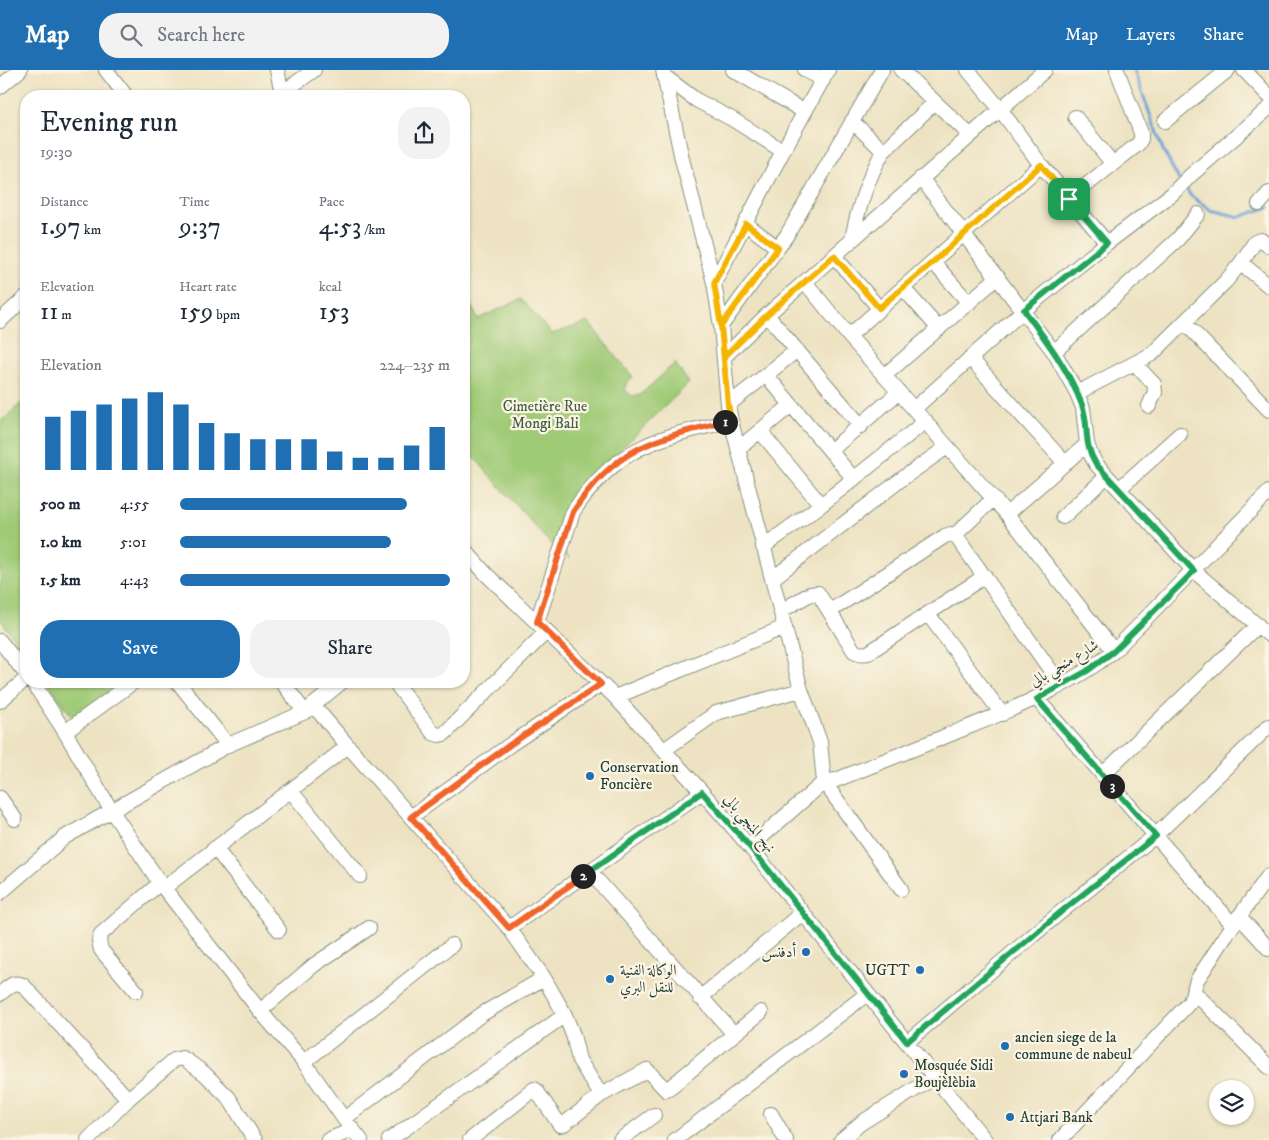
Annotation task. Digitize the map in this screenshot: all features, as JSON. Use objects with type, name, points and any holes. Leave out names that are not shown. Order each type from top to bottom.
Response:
[{"type":"street","points":[[0,87],[20,70]]},
{"type":"street","points":[[106,70],[121,90]]},
{"type":"street","points":[[277,70],[279,90]]},
{"type":"street","points":[[287,90],[314,70]]},
{"type":"street","points":[[733,70],[805,112]]},
{"type":"street","points":[[714,283],[825,75],[805,70]]},
{"type":"street","points":[[721,326],[778,248],[882,70]]},
{"type":"street","points":[[901,70],[970,135]]},
{"type":"street","points":[[968,70],[1000,109],[1041,165],[1107,243]]},
{"type":"street","points":[[724,357],[767,315],[852,239],[1045,70]]},
{"type":"street","points":[[1069,199],[1138,144],[1141,139],[1138,124],[1117,70]]},
{"type":"street","points":[[1165,121],[1228,70]]},
{"type":"street","points":[[1244,70],[1269,96]]},
{"type":"street","points":[[664,73],[696,100],[783,152]]},
{"type":"street","points":[[664,73],[682,159],[714,283],[721,326],[728,405],[801,690],[820,742],[824,782],[901,889]]},
{"type":"street","points":[[852,239],[860,203],[875,165],[883,152],[934,103]]},
{"type":"street","points":[[915,408],[1024,310],[1107,243],[1176,191],[1186,179],[1269,108]]},
{"type":"street","points":[[1075,117],[1113,164]]},
{"type":"street","points":[[852,121],[883,152]]},
{"type":"street","points":[[848,336],[1041,165]]},
{"type":"street","points":[[921,178],[1024,310],[1054,352],[1077,393],[1083,408],[1087,444],[1091,455],[1107,476],[1194,571],[1269,635]]},
{"type":"street","points":[[1259,204],[1269,193]]},
{"type":"street","points":[[1054,352],[1178,239],[1198,214]]},
{"type":"street","points":[[746,224],[778,248]]},
{"type":"street","points":[[1077,393],[1152,354],[1226,281],[1242,263],[1255,242],[1261,240],[1269,246]]},
{"type":"street","points":[[834,256],[879,308]]},
{"type":"street","points":[[933,262],[969,303]]},
{"type":"street","points":[[1242,263],[1269,286]]},
{"type":"street","points":[[884,376],[998,277]]},
{"type":"street","points":[[805,282],[848,336],[915,408],[1007,514],[1114,651]]},
{"type":"street","points":[[903,288],[939,329]]},
{"type":"street","points":[[0,321],[20,303]]},
{"type":"street","points":[[767,315],[860,426]]},
{"type":"street","points":[[1184,322],[1269,410]]},
{"type":"street","points":[[728,405],[797,350]]},
{"type":"street","points":[[971,359],[1064,462]]},
{"type":"street","points":[[1134,364],[1152,381],[1156,388],[1149,406]]},
{"type":"street","points":[[766,376],[854,479]]},
{"type":"street","points":[[830,451],[899,392]]},
{"type":"street","points":[[738,449],[790,406]]},
{"type":"street","points":[[399,688],[433,733],[444,734],[542,627],[573,512],[606,472],[626,455],[653,442],[684,432],[732,421]]},
{"type":"street","points":[[763,547],[821,505],[926,421]]},
{"type":"street","points":[[760,431],[821,505]]},
{"type":"street","points":[[1120,488],[1180,434]]},
{"type":"street","points":[[1007,514],[1064,462],[1087,444]]},
{"type":"street","points":[[772,579],[903,478],[947,447]]},
{"type":"street","points":[[1062,517],[1107,476]]},
{"type":"street","name":"شارع منجي بالي","points":[[824,782],[836,780],[1002,714],[1037,699],[1087,671],[1114,651],[1269,492]]},
{"type":"street","points":[[830,610],[945,536],[955,534],[994,499]]},
{"type":"street","points":[[955,534],[1061,685]]},
{"type":"street","name":"نهج المنجي بالي","points":[[470,556],[486,574],[615,697],[702,792],[750,847],[985,1140]]},
{"type":"street","points":[[781,611],[815,593],[821,596],[854,650],[858,654],[868,653],[985,576]]},
{"type":"street","points":[[928,614],[1002,714]]},
{"type":"street","points":[[1102,775],[1258,625]]},
{"type":"street","points":[[615,697],[786,627]]},
{"type":"street","points":[[0,641],[20,666]]},
{"type":"street","points":[[0,701],[20,684]]},
{"type":"street","points":[[411,817],[511,744],[601,684]]},
{"type":"street","points":[[37,688],[111,810],[192,927],[304,1062],[357,1135],[328,1140]]},
{"type":"street","points":[[65,732],[125,688]]},
{"type":"street","points":[[183,688],[228,745]]},
{"type":"street","points":[[289,688],[348,746],[509,928],[544,978],[565,1015],[573,1035],[579,1060],[601,1094]]},
{"type":"street","points":[[0,893],[66,837],[228,745],[309,708],[334,688]]},
{"type":"street","points":[[664,750],[716,713],[801,690]]},
{"type":"street","points":[[1037,699],[1156,836],[1236,921],[1269,949]]},
{"type":"street","points":[[907,1042],[1062,911],[1156,836],[1269,726]]},
{"type":"street","points":[[136,991],[101,950],[99,941],[101,934],[162,885],[215,848],[348,746]]},
{"type":"street","points":[[750,847],[824,782]]},
{"type":"street","points":[[291,791],[360,876]]},
{"type":"street","points":[[509,928],[702,792]]},
{"type":"street","points":[[0,798],[15,819]]},
{"type":"street","points":[[215,848],[279,930]]},
{"type":"street","points":[[590,872],[734,1034]]},
{"type":"street","points":[[1060,1140],[1190,1002],[1197,980],[1269,875]]},
{"type":"street","points":[[700,998],[802,914]]},
{"type":"street","points":[[260,1011],[314,965],[369,928]]},
{"type":"street","points":[[304,1062],[452,945]]},
{"type":"street","points":[[344,1118],[482,1014],[544,978]]},
{"type":"street","points":[[0,994],[13,984],[17,983],[24,986],[128,1099]]},
{"type":"street","points":[[1193,991],[1269,1067]]},
{"type":"street","points":[[675,1140],[867,994]]},
{"type":"street","points":[[470,1140],[534,1089],[560,1125],[564,1124],[601,1094],[648,1070],[667,1090],[761,1012]]},
{"type":"street","points":[[388,1140],[565,1015]]},
{"type":"street","points":[[88,1140],[128,1099],[174,1060],[182,1058],[205,1074],[229,1098],[255,1140]]},
{"type":"street","points":[[840,1140],[861,1123],[935,1077]]},
{"type":"street","points":[[771,1114],[786,1140]]},
{"type":"street","points":[[620,1140],[654,1115]]},
{"type":"green space","name":"Cimetière Rue Mongi Bali","points":[[521,299],[552,334],[588,322],[633,377],[626,383],[625,390],[632,396],[640,395],[675,363],[689,383],[620,450],[574,505],[556,542],[570,559],[547,540],[470,453],[470,304],[478,319]]},
{"type":"green space","points":[[20,404],[20,647],[0,619],[0,422]]},
{"type":"green space","points":[[51,688],[122,688],[77,723]]},
{"type":"waterway","points":[[1134,70],[1163,150],[1179,180]]},
{"type":"waterway","points":[[1185,187],[1191,196],[1211,210],[1240,217],[1269,207]]},
{"type":"place","name":"Conservation Foncière","points":[[590,776]]},
{"type":"place","name":"أدفنس","points":[[806,952]]},
{"type":"place","name":"UGTT","points":[[920,970]]},
{"type":"place","name":"الوكالة الفنية للنقل البري","points":[[610,979]]},
{"type":"place","name":"ancien siege de la commune de nabeul","points":[[1005,1046]]},
{"type":"place","name":"Mosquée Sidi Boujèlèbia","points":[[904,1074]]},
{"type":"place","name":"Attjari Bank","points":[[1010,1117]]},
{"type":"route","points":[[1069,199],[1041,165],[879,308],[834,256],[767,315],[724,357],[721,326],[778,248],[746,224],[714,283],[721,326],[728,405],[732,421],[684,432],[653,442],[626,455],[606,472],[573,512],[547,589],[537,622],[601,684],[511,744],[411,817],[509,928],[702,792],[750,847],[907,1042],[1062,911],[1156,836],[1037,699],[1102,661],[1194,571],[1096,464],[1087,444],[1083,408],[1077,393],[1054,352],[1024,310],[1107,243],[1069,199]]}]
